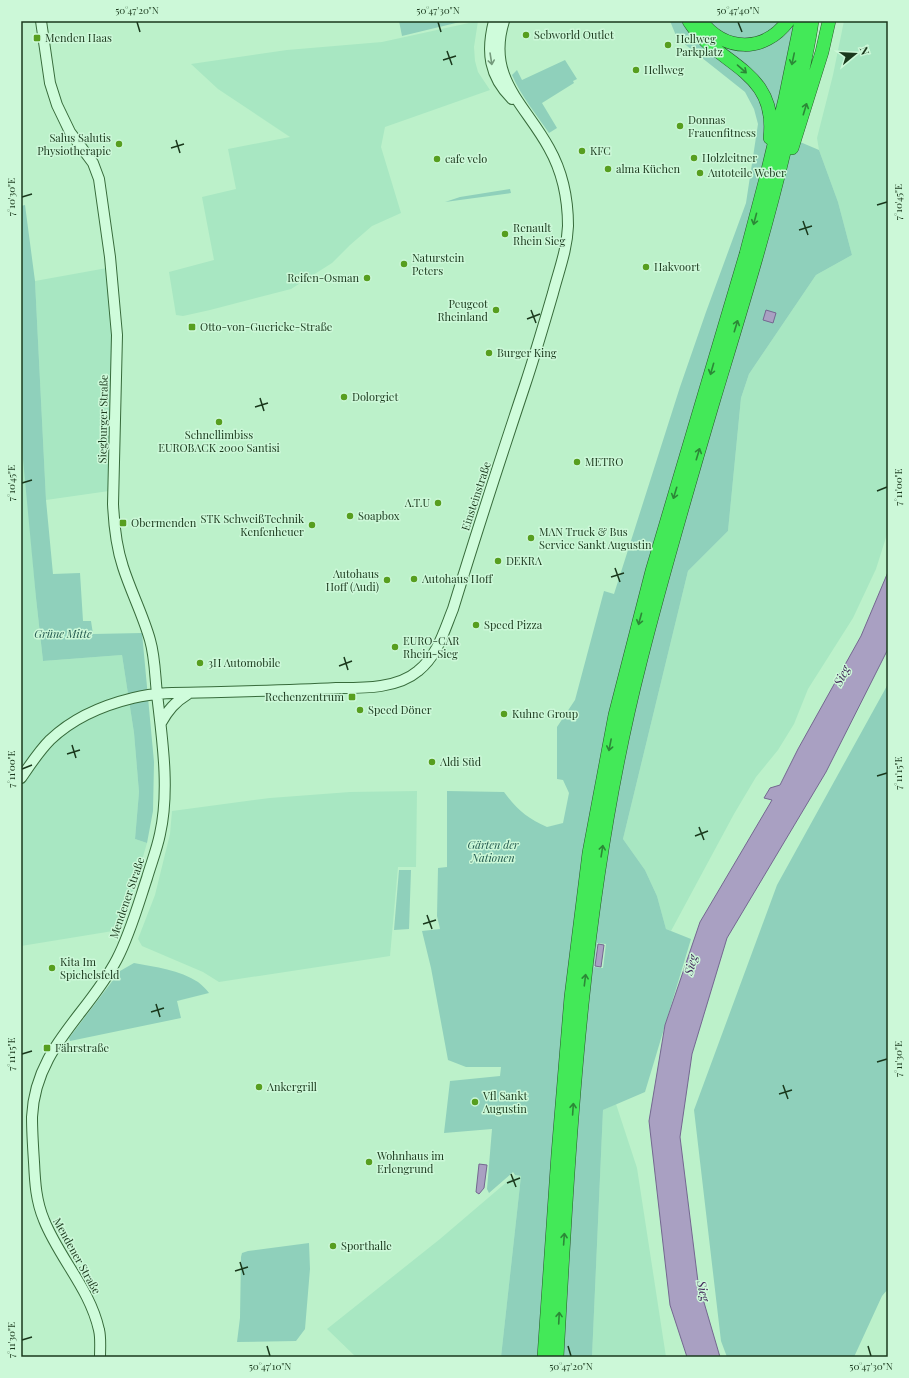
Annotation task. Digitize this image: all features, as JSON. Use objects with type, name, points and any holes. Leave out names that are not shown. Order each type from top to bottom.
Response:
[{"type":"highway","points":[[689,21],[702,38],[738,65],[752,78],[763,94],[767,104],[770,125],[765,182]]},
{"type":"highway","points":[[701,21],[715,36],[730,42],[746,45],[757,43],[769,38],[780,30],[788,21]]},
{"type":"highway","points":[[544,1357],[558,1154],[571,997],[589,853],[615,715],[633,643],[668,518],[746,254],[785,99],[801,21]]},
{"type":"highway","points":[[557,1357],[567,1178],[579,1026],[596,888],[608,810],[623,734],[640,664],[683,505],[765,225],[796,101],[812,21]]},
{"type":"highway","points":[[765,225],[802,119],[822,52],[829,21]]},
{"type":"street","name":"Siegburger Straße","points":[[41,21],[50,82],[57,105],[63,119],[93,163],[99,179],[111,265],[117,336],[113,504],[117,545],[123,569],[151,642],[157,695]]},
{"type":"street","name":"Einsteinstraße","points":[[494,21],[490,42],[494,73],[506,93],[520,105]]},
{"type":"street","name":"Einsteinstraße","points":[[21,778],[50,740],[72,723],[91,712],[134,698],[190,693],[357,688],[391,684],[418,672],[432,657],[441,641],[453,609],[536,350],[567,244],[567,211],[565,193],[559,171],[546,143],[520,105],[507,81],[502,65],[500,43],[504,21]]},
{"type":"street","points":[[161,723],[170,708],[177,701],[190,693]]},
{"type":"street","name":"Mendener Straße","points":[[100,1357],[99,1331],[92,1309],[51,1236],[37,1202],[35,1188],[33,1106],[36,1087],[43,1069],[60,1039],[96,992],[116,960],[129,932],[160,836],[164,815],[163,757],[161,723],[157,695]]},
{"type":"green space","points":[[399,21],[464,21],[402,36]]},
{"type":"green space","points":[[478,21],[474,47],[475,61],[478,72],[490,90],[385,127],[381,147],[401,213],[372,226],[332,263],[291,289],[210,310],[183,316],[176,315],[169,272],[214,260],[202,197],[236,189],[228,149],[290,137],[218,89],[191,64],[287,50],[382,42]]},
{"type":"green space","name":"Gärten der Nationen","points":[[670,21],[685,21],[742,73],[759,94],[767,128],[819,150],[838,202],[852,255],[816,275],[749,374],[741,398],[728,531],[688,571],[623,839],[645,870],[657,896],[666,929],[691,939],[645,1092],[603,1110],[592,1357],[501,1357],[521,1176],[515,1175],[513,1172],[489,1193],[487,1189],[492,1129],[444,1133],[450,1081],[500,1076],[501,1067],[466,1067],[448,1060],[431,968],[422,931],[440,929],[437,916],[438,868],[447,867],[447,791],[504,792],[513,804],[523,813],[540,824],[547,827],[563,823],[569,793],[563,780],[557,779],[557,727],[575,700],[604,591],[614,594],[680,387],[746,203],[758,124],[754,109],[745,92],[677,38]],"holes":[[[597,943],[606,944],[603,968],[594,967]]]},
{"type":"green space","points":[[695,21],[744,48],[791,21],[795,21],[775,114],[732,56]]},
{"type":"green space","points":[[707,21],[780,21],[764,34],[750,40],[743,41],[730,38]]},
{"type":"green space","points":[[844,21],[888,21],[888,531],[876,569],[853,618],[808,689],[794,724],[778,750],[756,777],[734,814],[671,931],[666,929],[657,896],[645,870],[623,839],[688,571],[728,531],[741,398],[749,374],[816,275],[852,255],[838,202],[819,150],[817,138],[833,75]]},
{"type":"green space","points":[[565,60],[577,79],[573,81],[574,83],[542,103],[557,128],[549,133],[524,98],[512,75],[517,70],[522,80]]},
{"type":"green space","points":[[510,189],[511,193],[445,202],[460,197]]},
{"type":"green space","name":"Grüne Mitte","points":[[25,205],[35,281],[46,500],[53,574],[80,573],[83,621],[91,621],[93,634],[142,633],[154,762],[153,811],[147,843],[135,839],[139,792],[134,733],[122,655],[43,661],[23,459],[21,414],[21,206]]},
{"type":"green space","points":[[107,268],[113,341],[109,491],[46,500],[35,281]]},
{"type":"green space","points":[[21,419],[36,598],[43,661],[122,655],[134,733],[139,792],[135,839],[147,843],[131,898],[119,930],[21,946]]},
{"type":"green space","points":[[888,684],[888,1289],[882,1296],[854,1357],[727,1357],[721,1341],[694,1110],[777,885]]},
{"type":"green space","points":[[417,791],[416,867],[398,867],[390,956],[219,982],[203,972],[142,946],[138,939],[155,895],[170,834],[172,811],[270,798],[350,792]]},
{"type":"green space","points":[[399,870],[411,870],[409,929],[394,930]]},
{"type":"green space","points":[[134,963],[167,970],[191,978],[204,987],[209,993],[177,1001],[181,1018],[70,1041],[69,1038],[120,971]]},
{"type":"green space","points":[[616,1104],[637,1168],[666,1357],[592,1357],[603,1110]]},
{"type":"green space","points":[[515,1175],[521,1176],[501,1357],[356,1357],[327,1329],[440,1239]]},
{"type":"green space","points":[[309,1243],[310,1269],[305,1329],[296,1341],[237,1342],[240,1318],[242,1253]]},
{"type":"water","points":[[766,310],[776,313],[773,323],[763,320]]},
{"type":"water","name":"Sieg","points":[[888,572],[888,649],[826,772],[727,938],[692,1054],[680,1137],[698,1282],[720,1357],[687,1357],[670,1305],[649,1121],[665,1025],[700,922],[772,800],[764,798],[770,788],[780,785],[798,749],[861,636]]},
{"type":"water","points":[[598,944],[604,945],[601,967],[595,966]]},
{"type":"water","points":[[479,1164],[487,1165],[484,1188],[479,1194],[476,1192]]},
{"type":"place","name":"Sebworld Outlet","points":[[526,35]]},
{"type":"place","name":"Menden Haas","points":[[37,38]]},
{"type":"place","name":"Hellweg Parkplatz","points":[[668,45]]},
{"type":"place","name":"Hellweg","points":[[636,70]]},
{"type":"place","name":"Donnas Frauenfitness","points":[[680,126]]},
{"type":"place","name":"Salus Salutis Physiotherapie","points":[[119,144]]},
{"type":"place","name":"KFC","points":[[582,151]]},
{"type":"place","name":"Holzleitner","points":[[694,158]]},
{"type":"place","name":"cafe velo","points":[[437,159]]},
{"type":"place","name":"alma Küchen","points":[[608,169]]},
{"type":"place","name":"Autoteile Weber","points":[[700,173]]},
{"type":"place","name":"Renault Rhein Sieg","points":[[505,234]]},
{"type":"place","name":"Naturstein Peters","points":[[404,264]]},
{"type":"place","name":"Hakvoort","points":[[646,267]]},
{"type":"place","name":"Reifen-Osman","points":[[367,278]]},
{"type":"place","name":"Peugeot Rheinland","points":[[496,310]]},
{"type":"place","name":"Otto-von-Guericke-Straße","points":[[192,327]]},
{"type":"place","name":"Burger King","points":[[489,353]]},
{"type":"place","name":"Dolorgiet","points":[[344,397]]},
{"type":"place","name":"Schnellimbiss EUROBACK 2000 Santisi","points":[[219,422]]},
{"type":"place","name":"METRO","points":[[577,462]]},
{"type":"place","name":"A.T.U","points":[[438,503]]},
{"type":"place","name":"Soapbox","points":[[350,516]]},
{"type":"place","name":"Obermenden","points":[[123,523]]},
{"type":"place","name":"STK SchweißTechnik Kenfenheuer","points":[[312,525]]},
{"type":"place","name":"MAN Truck & Bus Service Sankt Augustin","points":[[531,538]]},
{"type":"place","name":"DEKRA","points":[[498,561]]},
{"type":"place","name":"Autohaus Hoff","points":[[414,579]]},
{"type":"place","name":"Autohaus Hoff (Audi)","points":[[387,580]]},
{"type":"place","name":"Speed Pizza","points":[[476,625]]},
{"type":"place","name":"EURO-CAR Rhein-Sieg","points":[[395,647]]},
{"type":"place","name":"3H Automobile","points":[[200,663]]},
{"type":"place","name":"Rechenzentrum","points":[[352,697]]},
{"type":"place","name":"Speed Döner","points":[[360,710]]},
{"type":"place","name":"Kuhne Group","points":[[504,714]]},
{"type":"place","name":"Aldi Süd","points":[[432,762]]},
{"type":"place","name":"Kita Im Spichelsfeld","points":[[52,968]]},
{"type":"place","name":"Fährstraße","points":[[47,1048]]},
{"type":"place","name":"Ankergrill","points":[[259,1087]]},
{"type":"place","name":"Vfl Sankt Augustin","points":[[475,1102]]},
{"type":"place","name":"Wohnhaus im Erlengrund","points":[[369,1162]]},
{"type":"place","name":"Sporthalle","points":[[333,1246]]}]
